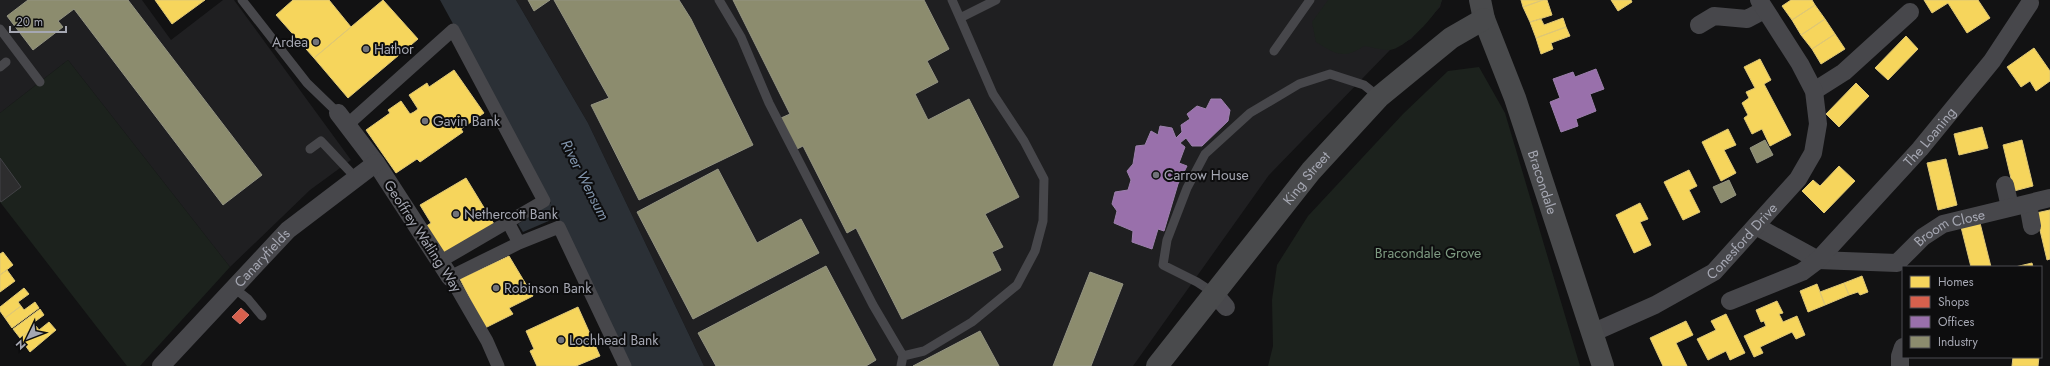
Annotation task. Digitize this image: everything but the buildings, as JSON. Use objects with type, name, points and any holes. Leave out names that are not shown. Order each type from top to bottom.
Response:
[{"type":"main road","name":"King Street","points":[[1157,366],[1220,300],[1311,171],[1379,97],[1451,38],[1482,10]]},
{"type":"main road","name":"Bracondale","points":[[1482,10],[1515,98],[1603,366]]},
{"type":"street","name":"The Loaning","points":[[1818,260],[1924,143],[1992,61],[2030,3]]},
{"type":"street","name":"Conesford Drive","points":[[1592,333],[1655,305],[1714,272],[1798,179],[1813,153],[1818,124],[1814,91],[1800,64],[1761,5],[1747,19],[1714,16],[1699,25]]},
{"type":"street","points":[[1814,91],[1844,72],[1910,12]]},
{"type":"street","points":[[342,119],[453,30],[544,201],[441,261]]},
{"type":"street","name":"Geoffrey Watling Way","points":[[342,119],[376,163],[441,261],[487,341],[498,366]]},
{"type":"street","name":"Canaryfields","points":[[161,366],[288,230],[376,163]]},
{"type":"street","points":[[2005,185],[2010,207]]},
{"type":"street","name":"Broom Close","points":[[1756,226],[1818,260],[1900,266],[1923,237],[1943,224],[2050,198]]},
{"type":"street","points":[[2028,204],[2032,226]]},
{"type":"street","points":[[508,222],[519,243]]},
{"type":"street","points":[[450,277],[519,243],[559,227],[625,366]]},
{"type":"street","points":[[1730,301],[1802,272],[1818,260]]},
{"type":"street","points":[[1900,366],[1900,356],[1902,350]]},
{"type":"lane","points":[[242,0],[307,83],[342,119]]},
{"type":"lane","points":[[719,0],[741,37],[769,103],[872,305],[903,356],[901,366]]},
{"type":"lane","points":[[903,356],[924,351],[965,326],[1017,285],[1035,251],[1043,222],[1044,179],[1024,141],[993,94],[952,0]]},
{"type":"lane","points":[[960,18],[996,0]]},
{"type":"lane","points":[[1274,51],[1310,0]]},
{"type":"lane","points":[[0,29],[40,82]]},
{"type":"lane","points":[[1220,300],[1197,282],[1163,265],[1168,240],[1187,188],[1205,154],[1250,113],[1299,84],[1330,74],[1364,85],[1379,97]]},
{"type":"lane","points":[[310,149],[321,141],[356,178]]},
{"type":"lane","points":[[234,288],[248,299],[262,316]]},
{"type":"shaded area","points":[[0,0],[142,0],[171,40],[223,0],[234,0],[351,160],[310,190],[230,267],[68,60],[0,113]]},
{"type":"shaded area","points":[[516,0],[1442,0],[1440,7],[1411,39],[1390,50],[1269,175],[1133,366],[704,366],[588,123]]},
{"type":"green space","points":[[1328,0],[1442,0],[1434,14],[1420,30],[1403,44],[1389,50],[1364,46],[1350,53],[1340,54],[1329,50],[1316,42],[1312,22]]},
{"type":"green space","points":[[68,60],[230,267],[140,366],[127,366],[0,202],[0,113]]},
{"type":"green space","name":"Bracondale Grove","points":[[1479,67],[1505,113],[1580,366],[1268,366],[1273,346],[1272,300],[1277,265],[1308,216],[1403,114],[1448,71]]},
{"type":"water","name":"River Wensum","points":[[440,0],[516,0],[588,123],[704,366],[630,366],[558,217],[523,232],[518,224],[551,203]]},
{"type":"place","name":"Ardea","points":[[316,42]]},
{"type":"place","name":"Hathor","points":[[366,49]]},
{"type":"place","name":"Gavin Bank","points":[[425,121]]},
{"type":"place","name":"Carrow House","points":[[1156,175]]},
{"type":"place","name":"Nethercott Bank","points":[[456,214]]},
{"type":"place","name":"Robinson Bank","points":[[496,288]]},
{"type":"place","name":"Lochhead Bank","points":[[561,340]]}]
